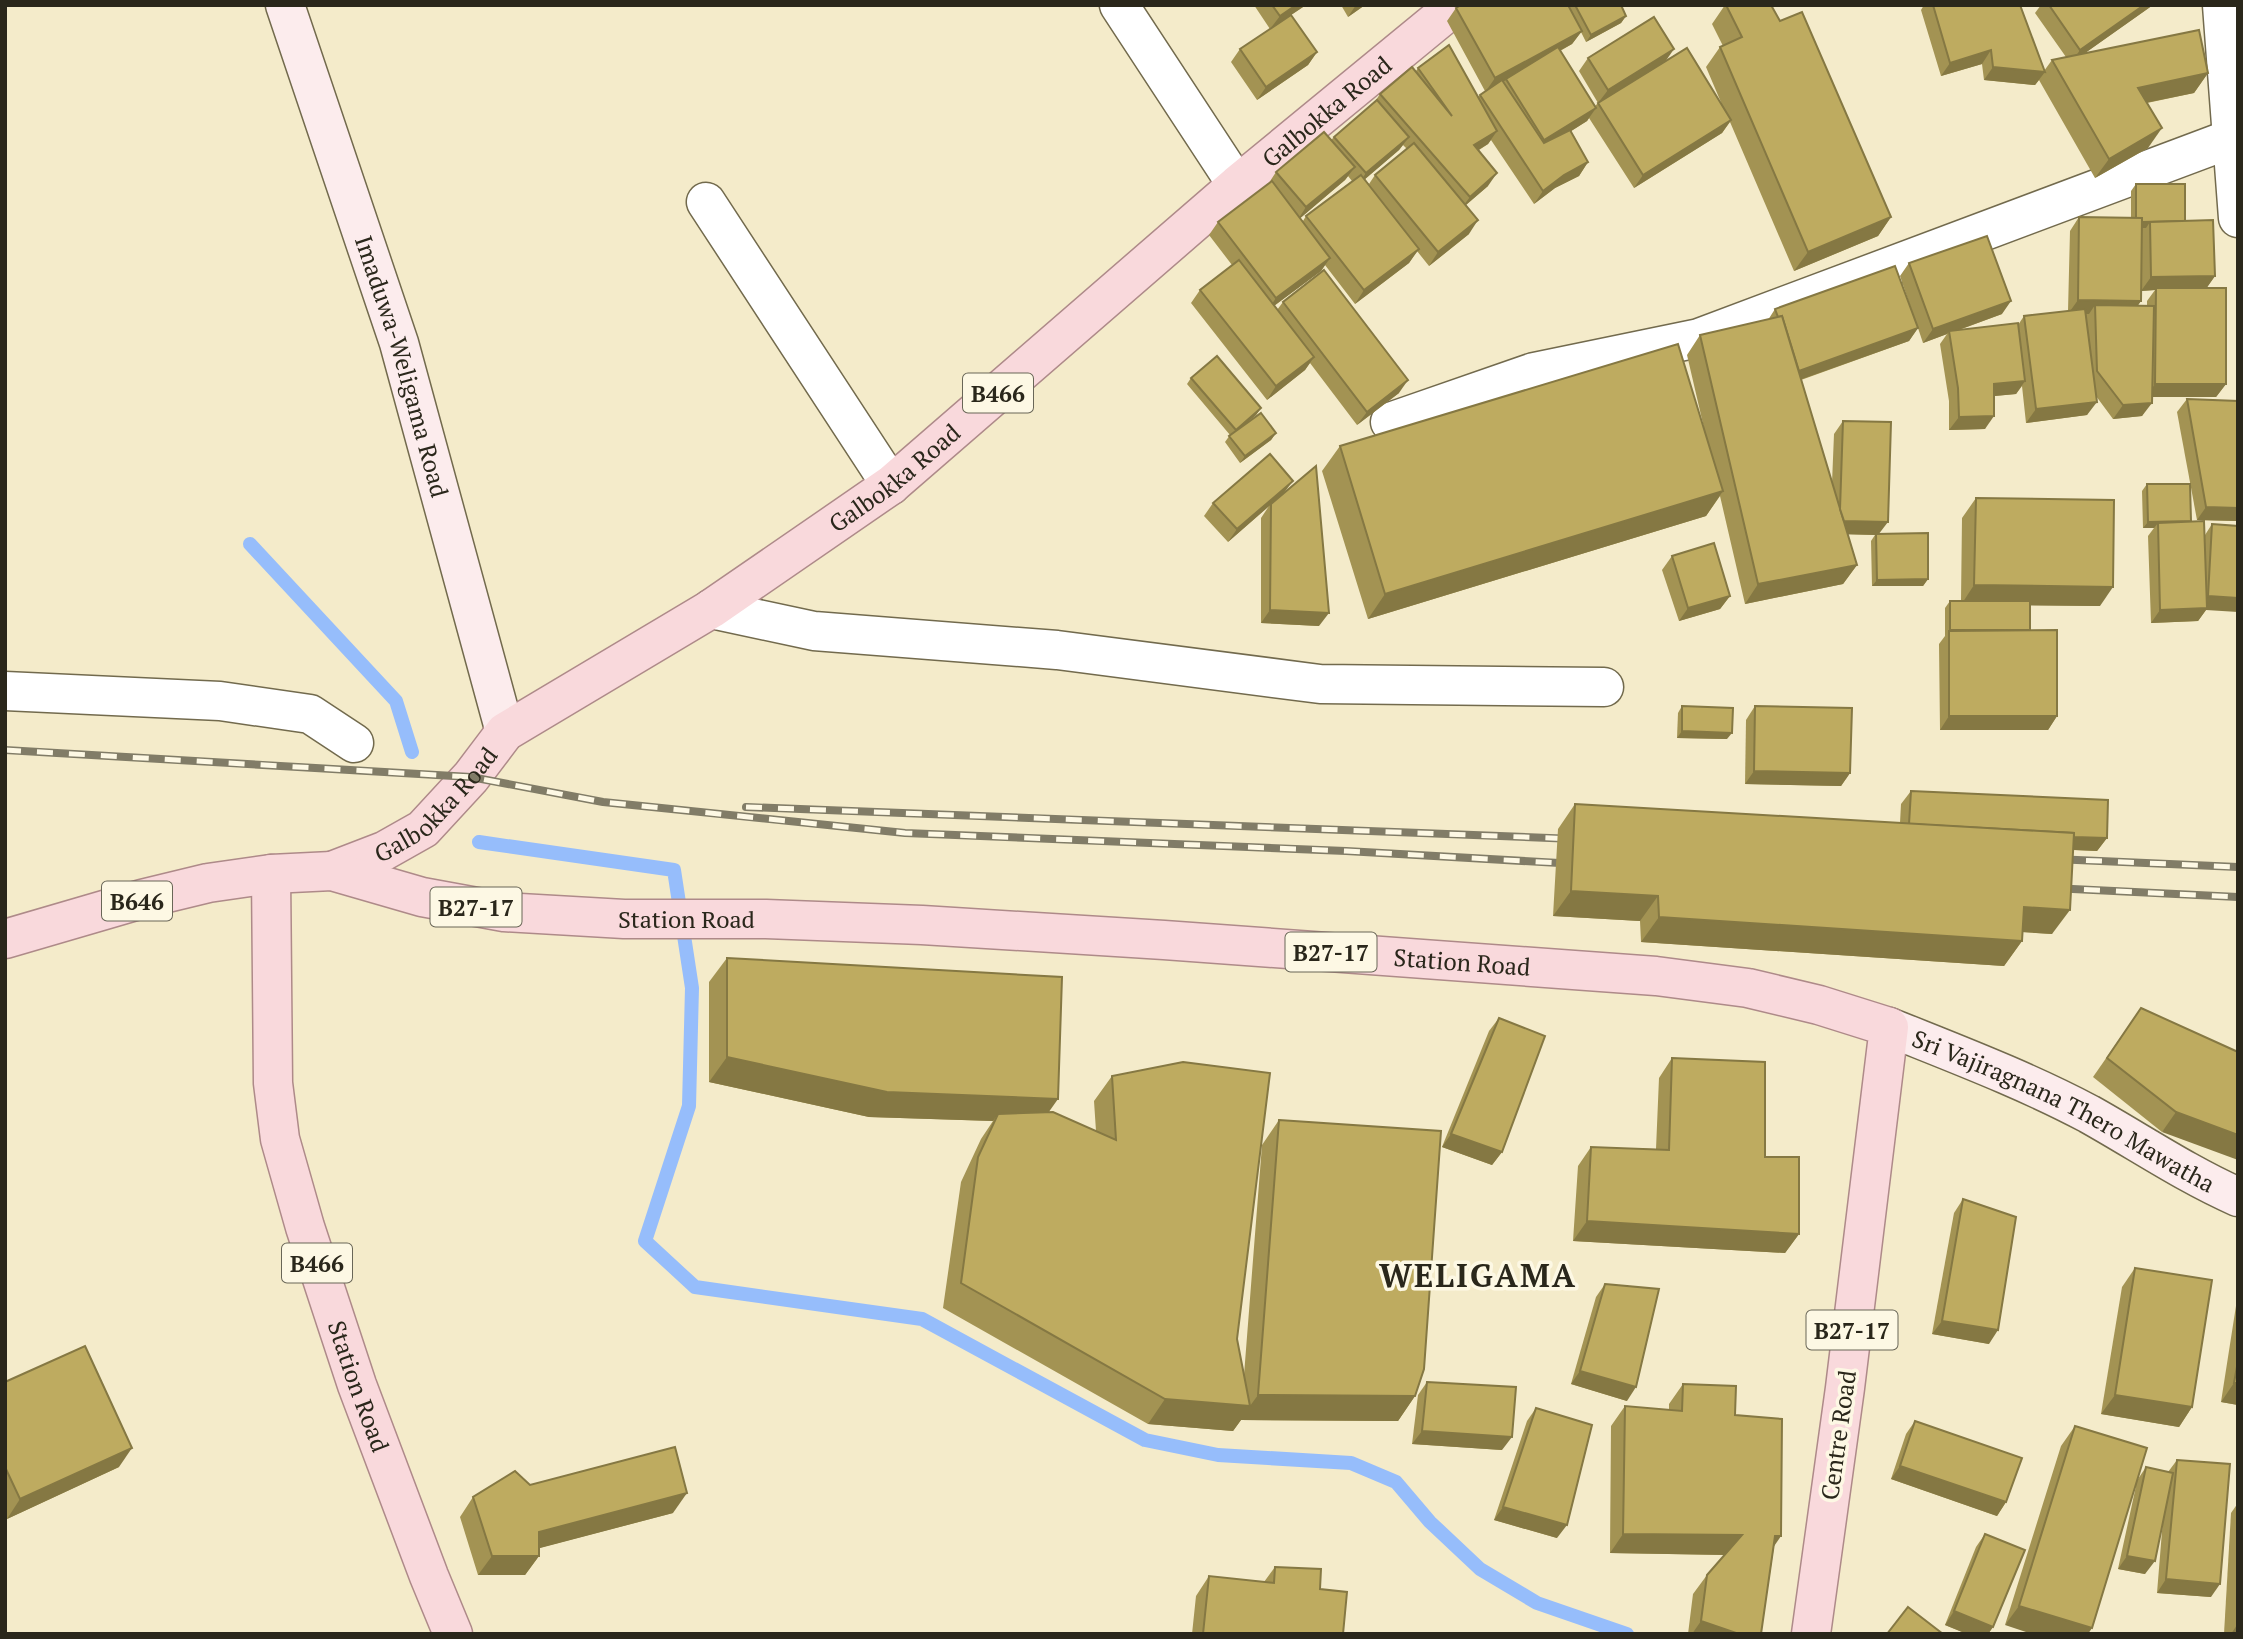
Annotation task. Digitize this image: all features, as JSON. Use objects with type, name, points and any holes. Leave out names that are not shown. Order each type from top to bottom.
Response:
[{"type":"main road","name":"Imaduwa-Weligama Road","points":[[285,5],[399,343],[505,732]]},
{"type":"main road","name":"Galbokka Road","points":[[331,870],[384,851],[423,829],[471,777],[505,732],[711,609],[891,485],[1237,185],[1456,5]]},
{"type":"main road","name":"Station Road","points":[[453,1634],[358,1385],[305,1227],[280,1139],[273,1083],[271,874],[331,870],[422,897],[504,912],[624,919],[766,919],[922,925],[1656,976],[1748,988],[1819,1004],[1889,1027]]},
{"type":"main road","name":"B646","points":[[5,939],[208,883],[271,874]]},
{"type":"main road","name":"Sri Vajiragnana Thero Mawatha","points":[[1889,1027],[1978,1062],[2087,1114],[2199,1180],[2238,1197]]},
{"type":"main road","name":"Centre Road","points":[[1811,1634],[1845,1388],[1889,1027]]},
{"type":"street","points":[[1119,5],[1237,185]]},
{"type":"street","points":[[2222,5],[2235,137],[2238,218]]},
{"type":"street","points":[[1390,422],[1534,372],[1699,338],[2235,137]]},
{"type":"street","points":[[706,202],[891,485]]},
{"type":"street","points":[[711,609],[814,631],[1057,650],[1320,684],[1604,687]]},
{"type":"street","points":[[5,691],[220,701],[297,712],[310,714],[354,743]]},
{"type":"building","points":[[1272,5],[1296,5],[1280,16]]},
{"type":"building","points":[[1461,5],[1568,5],[1582,31],[1495,78],[1456,8]]},
{"type":"building","points":[[1575,5],[1621,5],[1626,16],[1591,35]]},
{"type":"building","points":[[1726,5],[1771,5],[1780,21],[1802,12],[1891,217],[1808,252],[1720,47],[1742,37]]},
{"type":"building","points":[[1933,5],[2020,5],[2045,72],[1993,67],[1991,50],[1950,63]]},
{"type":"building","points":[[2049,5],[2144,5],[2080,50]]},
{"type":"building","points":[[1291,15],[1317,52],[1266,87],[1240,49]]},
{"type":"building","points":[[1654,17],[1674,49],[1608,90],[1588,58]]},
{"type":"building","points":[[2199,30],[2208,73],[2138,88],[2162,128],[2109,159],[2052,60]]},
{"type":"building","points":[[1449,45],[1497,131],[1474,145],[1497,173],[1470,197],[1380,94],[1412,67],[1452,116],[1418,68]]},
{"type":"building","points":[[1558,47],[1596,108],[1544,140],[1506,79]]},
{"type":"building","points":[[1687,48],[1731,120],[1643,175],[1598,103]]},
{"type":"building","points":[[1502,80],[1544,143],[1570,130],[1588,162],[1543,191],[1480,95]]},
{"type":"building","points":[[1377,100],[1409,137],[1366,173],[1334,137]]},
{"type":"building","points":[[1324,132],[1355,167],[1306,207],[1276,172]]},
{"type":"building","points":[[1414,143],[1478,220],[1438,252],[1375,175]]},
{"type":"building","points":[[1361,175],[1419,249],[1364,290],[1306,216]]},
{"type":"building","points":[[1272,181],[1330,258],[1276,298],[1218,222]]},
{"type":"building","points":[[2136,184],[2185,184],[2185,221],[2142,222],[2142,218],[2136,218]]},
{"type":"building","points":[[2079,217],[2142,218],[2141,301],[2078,300]]},
{"type":"building","points":[[2213,220],[2215,276],[2151,277],[2150,222]]},
{"type":"building","points":[[1987,236],[2011,301],[1933,329],[1909,263]]},
{"type":"building","points":[[1239,260],[1314,357],[1276,386],[1200,290]]},
{"type":"building","points":[[1895,266],[1918,328],[1799,371],[1782,316],[1778,317],[1775,309]]},
{"type":"building","points":[[1324,270],[1408,380],[1367,412],[1283,302]]},
{"type":"building","points":[[2156,288],[2226,288],[2226,384],[2155,384]]},
{"type":"building","points":[[2095,305],[2154,306],[2152,403],[2123,405],[2097,371]]},
{"type":"building","points":[[2085,309],[2097,402],[2036,409],[2024,316]]},
{"type":"building","points":[[1782,316],[1857,565],[1758,584],[1700,335]]},
{"type":"building","points":[[2018,323],[2025,381],[1994,384],[1994,416],[1959,417],[1958,388],[1949,331]]},
{"type":"building","points":[[1678,344],[1723,491],[1385,594],[1340,446]]},
{"type":"building","points":[[1217,356],[1261,408],[1236,430],[1191,378]]},
{"type":"building","points":[[2187,399],[2238,401],[2238,508],[2206,507]]},
{"type":"building","points":[[1261,413],[1276,433],[1245,456],[1229,436]]},
{"type":"building","points":[[1843,421],[1891,422],[1888,522],[1844,521],[1840,509]]},
{"type":"building","points":[[1270,454],[1293,481],[1237,529],[1213,503]]},
{"type":"building","points":[[1316,466],[1329,613],[1270,610],[1271,504]]},
{"type":"building","points":[[2147,484],[2190,484],[2191,521],[2148,522]]},
{"type":"building","points":[[1976,498],[2114,500],[2113,587],[1974,585]]},
{"type":"building","points":[[2204,521],[2207,608],[2160,610],[2158,523]]},
{"type":"building","points":[[2212,524],[2238,526],[2238,598],[2208,596]]},
{"type":"building","points":[[1928,533],[1928,579],[1877,580],[1876,534]]},
{"type":"building","points":[[1714,543],[1730,596],[1688,608],[1672,556]]},
{"type":"building","points":[[1950,601],[2030,601],[2030,630],[1950,630]]},
{"type":"building","points":[[2057,630],[2057,716],[1949,716],[1949,631]]},
{"type":"building","points":[[1682,706],[1733,708],[1732,733],[1682,731]]},
{"type":"building","points":[[1755,706],[1852,708],[1850,773],[1754,771]]},
{"type":"building","points":[[1911,791],[2108,800],[2107,838],[2074,837],[2074,833],[1909,824]]},
{"type":"building","points":[[1575,804],[2074,833],[2070,910],[2024,907],[2022,941],[1659,917],[1658,896],[1571,891]]},
{"type":"building","points":[[727,958],[1062,977],[1058,1099],[887,1092],[727,1057]]},
{"type":"building","points":[[2141,1008],[2238,1052],[2238,1135],[2176,1112],[2107,1058]]},
{"type":"building","points":[[1499,1018],[1545,1036],[1502,1152],[1451,1134]]},
{"type":"building","points":[[1672,1058],[1765,1062],[1765,1157],[1799,1157],[1799,1234],[1587,1221],[1591,1147],[1669,1150]]},
{"type":"building","points":[[1183,1062],[1270,1073],[1237,1339],[1250,1406],[1165,1399],[961,1283],[978,1157],[998,1114],[1053,1112],[1116,1140],[1112,1076]]},
{"type":"building","points":[[1279,1120],[1441,1131],[1424,1369],[1415,1396],[1258,1395]]},
{"type":"building","points":[[1963,1199],[2016,1217],[1998,1330],[1942,1321]]},
{"type":"building","points":[[2135,1268],[2212,1280],[2192,1407],[2115,1395]]},
{"type":"building","points":[[1605,1284],[1659,1289],[1636,1387],[1580,1371]]},
{"type":"building","points":[[85,1346],[132,1448],[20,1499],[5,1467],[5,1382]]},
{"type":"building","points":[[2238,1361],[2238,1383],[2234,1383]]},
{"type":"building","points":[[1427,1382],[1516,1387],[1512,1437],[1422,1431]]},
{"type":"building","points":[[1683,1384],[1736,1386],[1735,1415],[1782,1419],[1781,1536],[1775,1536],[1761,1634],[1739,1634],[1701,1621],[1707,1575],[1742,1535],[1623,1534],[1625,1406],[1682,1411]]},
{"type":"building","points":[[1536,1408],[1592,1425],[1567,1525],[1503,1507]]},
{"type":"building","points":[[1915,1421],[2022,1458],[2006,1502],[1900,1466]]},
{"type":"building","points":[[2075,1426],[2147,1448],[2092,1628],[2019,1606]]},
{"type":"building","points":[[675,1447],[687,1493],[539,1532],[539,1556],[492,1556],[473,1497],[515,1471],[530,1485]]},
{"type":"building","points":[[2177,1460],[2230,1464],[2220,1584],[2166,1579]]},
{"type":"building","points":[[2146,1467],[2173,1473],[2155,1561],[2127,1556]]},
{"type":"building","points":[[1985,1534],[2025,1550],[1993,1627],[1954,1611]]},
{"type":"building","points":[[1275,1567],[1321,1569],[1320,1589],[1347,1592],[1343,1634],[1203,1634],[1209,1576],[1274,1583]]},
{"type":"building","points":[[1908,1607],[1943,1634],[1887,1634]]},
{"type":"waterway","points":[[250,544],[396,701],[412,752]]},
{"type":"waterway","points":[[479,842],[674,870],[692,988],[689,1106],[645,1241],[695,1287],[922,1319],[1145,1440],[1218,1455],[1351,1463],[1396,1482],[1430,1522],[1480,1569],[1537,1603],[1627,1634]]},
{"type":"railway","points":[[5,750],[471,777],[603,802],[905,833],[1346,851],[1577,864]]},
{"type":"railway","points":[[746,807],[1575,839]]},
{"type":"railway","points":[[2054,859],[2238,867]]},
{"type":"railway","points":[[2052,888],[2238,897]]},
{"type":"district","name":"WELIGAMA","points":[[1478,1275]]}]
